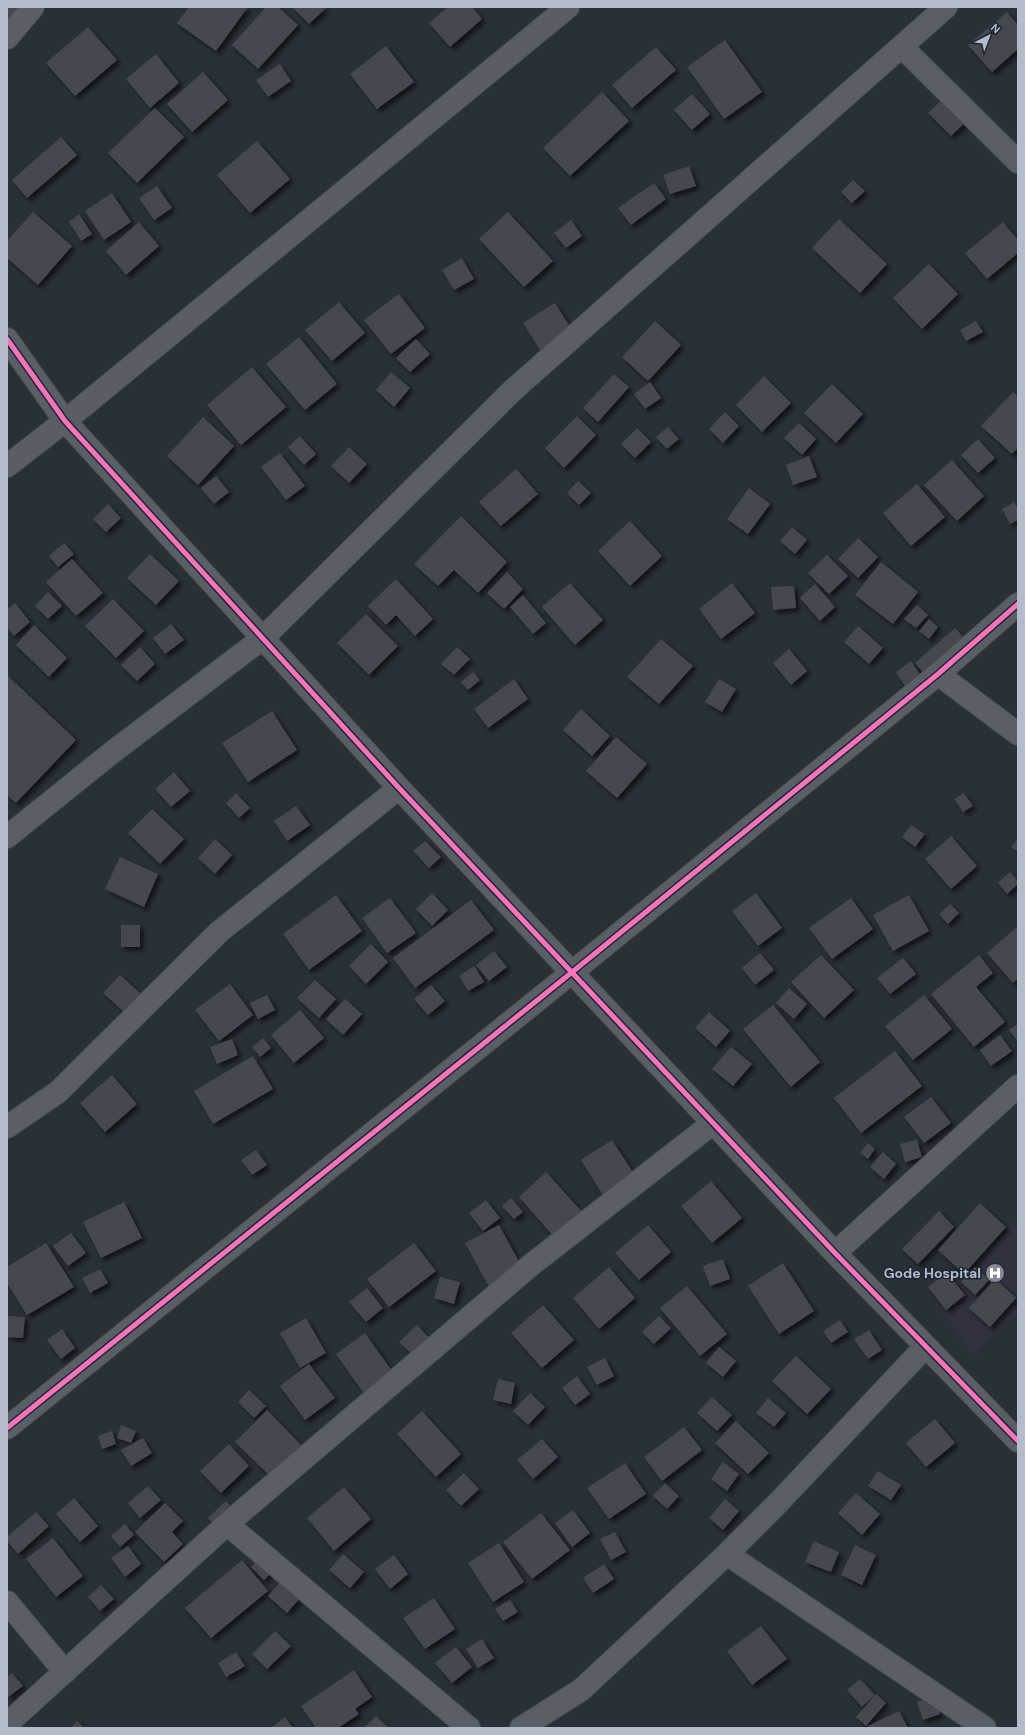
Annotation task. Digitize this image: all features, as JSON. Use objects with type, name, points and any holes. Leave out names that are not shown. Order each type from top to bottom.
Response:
[{"type":"street","points":[[7,38],[33,7]]},
{"type":"street","points":[[7,466],[65,421],[568,7]]},
{"type":"street","points":[[7,838],[110,754],[263,638],[512,391],[946,7]]},
{"type":"street","points":[[902,47],[1018,162]]},
{"type":"street","points":[[7,339],[65,421],[399,788],[835,1253],[1018,1441]]},
{"type":"street","points":[[7,1428],[571,973],[938,674],[1018,604]]},
{"type":"street","points":[[938,674],[1018,734]]},
{"type":"street","points":[[7,1127],[58,1092],[219,932],[399,788]]},
{"type":"street","points":[[835,1253],[1018,1086]]},
{"type":"street","points":[[7,1724],[226,1524],[531,1265],[712,1123]]},
{"type":"street","points":[[521,1728],[581,1690],[727,1554],[778,1504],[925,1347]]},
{"type":"street","points":[[226,1524],[469,1728]]},
{"type":"street","points":[[727,1554],[985,1728]]},
{"type":"street","points":[[7,1602],[65,1672]]},
{"type":"shaded area","name":"Gode Hospital","points":[[1018,1219],[1018,1314],[1003,1323],[975,1354],[966,1346],[939,1308],[960,1288]]},
{"type":"building","points":[[7,7],[25,7],[7,30]]},
{"type":"building","points":[[189,7],[248,7],[216,51],[177,23]]},
{"type":"building","points":[[266,7],[278,7],[298,25],[258,69],[232,45]]},
{"type":"building","points":[[292,7],[327,7],[309,24]]},
{"type":"building","points":[[448,7],[472,7],[482,19],[450,47],[429,23]]},
{"type":"building","points":[[1007,12],[1018,25],[1018,49],[992,72],[968,45]]},
{"type":"building","points":[[88,27],[117,60],[75,96],[46,63]]},
{"type":"building","points":[[725,40],[762,92],[724,119],[687,67]]},
{"type":"building","points":[[386,46],[414,82],[377,109],[350,74]]},
{"type":"building","points":[[656,47],[676,70],[632,108],[612,85]]},
{"type":"building","points":[[156,54],[179,83],[150,108],[126,79]]},
{"type":"building","points":[[280,64],[291,81],[268,97],[256,80]]},
{"type":"building","points":[[203,72],[228,100],[192,132],[167,104]]},
{"type":"building","points":[[602,92],[629,121],[570,176],[543,148]]},
{"type":"building","points":[[692,94],[710,114],[692,130],[674,110]]},
{"type":"building","points":[[945,97],[968,120],[951,136],[928,113]]},
{"type":"building","points":[[155,108],[184,137],[137,183],[108,153]]},
{"type":"building","points":[[61,137],[77,155],[27,198],[12,180]]},
{"type":"building","points":[[257,141],[290,179],[250,213],[217,175]]},
{"type":"building","points":[[689,166],[696,186],[670,194],[663,175]]},
{"type":"building","points":[[853,180],[865,191],[852,203],[841,192]]},
{"type":"building","points":[[654,183],[666,199],[631,225],[618,208]]},
{"type":"building","points":[[157,186],[172,208],[154,220],[139,198]]},
{"type":"building","points":[[112,193],[131,222],[104,240],[85,211]]},
{"type":"building","points":[[33,212],[72,246],[38,285],[7,258],[7,241]]},
{"type":"building","points":[[508,212],[553,261],[524,287],[479,239]]},
{"type":"building","points":[[79,214],[92,234],[81,241],[69,222]]},
{"type":"building","points":[[839,219],[887,264],[860,293],[812,248]]},
{"type":"building","points":[[571,220],[582,236],[566,248],[554,233]]},
{"type":"building","points":[[139,222],[159,246],[126,275],[106,251]]},
{"type":"building","points":[[1003,222],[1018,240],[1018,253],[987,279],[965,253]]},
{"type":"building","points":[[462,258],[474,279],[454,290],[442,270]]},
{"type":"building","points":[[929,264],[958,294],[922,329],[893,298]]},
{"type":"building","points":[[399,294],[425,328],[391,354],[364,320]]},
{"type":"building","points":[[339,302],[365,333],[332,361],[305,330]]},
{"type":"building","points":[[555,303],[572,330],[540,350],[523,323]]},
{"type":"building","points":[[655,321],[681,345],[648,381],[622,357]]},
{"type":"building","points":[[976,321],[983,332],[966,341],[960,330]]},
{"type":"building","points":[[299,337],[337,384],[305,410],[266,364]]},
{"type":"building","points":[[416,339],[430,354],[410,372],[396,358]]},
{"type":"building","points":[[252,367],[286,407],[241,445],[207,405]]},
{"type":"building","points":[[391,372],[410,388],[394,407],[376,390]]},
{"type":"building","points":[[614,374],[629,387],[598,422],[583,408]]},
{"type":"building","points":[[764,376],[791,403],[762,432],[736,405]]},
{"type":"building","points":[[650,382],[661,398],[645,409],[634,394]]},
{"type":"building","points":[[832,384],[863,414],[836,443],[804,413]]},
{"type":"building","points":[[1013,392],[1018,396],[1018,448],[1012,454],[981,426]]},
{"type":"building","points":[[725,412],[739,426],[723,443],[709,429]]},
{"type":"building","points":[[577,416],[596,435],[564,468],[545,448]]},
{"type":"building","points":[[203,417],[234,446],[198,485],[167,456]]},
{"type":"building","points":[[799,423],[816,439],[802,455],[784,438]]},
{"type":"building","points":[[668,427],[679,439],[667,449],[656,437]]},
{"type":"building","points":[[637,428],[651,442],[635,458],[621,444]]},
{"type":"building","points":[[300,436],[316,454],[304,465],[288,447]]},
{"type":"building","points":[[978,439],[995,458],[978,473],[961,455]]},
{"type":"building","points":[[349,447],[367,464],[349,483],[331,466]]},
{"type":"building","points":[[280,453],[305,486],[286,500],[261,467]]},
{"type":"building","points":[[809,456],[817,477],[793,485],[786,465]]},
{"type":"building","points":[[952,460],[984,496],[957,521],[924,485]]},
{"type":"building","points":[[516,469],[538,494],[501,526],[479,502]]},
{"type":"building","points":[[216,476],[229,492],[214,504],[201,488]]},
{"type":"building","points":[[578,481],[591,493],[579,505],[567,493]]},
{"type":"building","points":[[917,484],[945,517],[911,546],[883,513]]},
{"type":"building","points":[[749,488],[770,504],[748,534],[727,519]]},
{"type":"building","points":[[1014,502],[1018,508],[1018,520],[1010,524],[1002,509]]},
{"type":"building","points":[[108,504],[121,518],[106,532],[93,519]]},
{"type":"building","points":[[461,516],[507,562],[478,593],[454,570],[438,586],[414,564]]},
{"type":"building","points":[[630,521],[662,556],[630,586],[598,551]]},
{"type":"building","points":[[792,527],[807,540],[795,554],[780,541]]},
{"type":"building","points":[[858,538],[878,557],[858,578],[838,559]]},
{"type":"building","points":[[64,543],[74,554],[58,567],[49,556]]},
{"type":"building","points":[[150,554],[179,581],[156,605],[127,578]]},
{"type":"building","points":[[827,555],[848,576],[829,594],[808,573]]},
{"type":"building","points":[[72,559],[103,593],[76,616],[46,582]]},
{"type":"building","points":[[881,562],[918,592],[893,624],[855,595]]},
{"type":"building","points":[[507,572],[523,589],[504,609],[487,593]]},
{"type":"building","points":[[396,579],[433,619],[415,636],[396,615],[386,625],[368,606]]},
{"type":"building","points":[[570,583],[603,620],[575,645],[542,607]]},
{"type":"building","points":[[732,583],[755,613],[721,639],[699,609]]},
{"type":"building","points":[[815,584],[835,607],[820,621],[800,598]]},
{"type":"building","points":[[794,586],[796,608],[773,610],[771,587]]},
{"type":"building","points":[[48,592],[62,606],[48,619],[35,606]]},
{"type":"building","points":[[523,595],[546,623],[533,634],[510,607]]},
{"type":"building","points":[[113,599],[144,631],[116,658],[85,626]]},
{"type":"building","points":[[15,603],[30,622],[14,636],[7,627],[7,610]]},
{"type":"building","points":[[917,605],[928,615],[916,628],[904,619]]},
{"type":"building","points":[[366,614],[398,646],[369,675],[337,643]]},
{"type":"building","points":[[929,619],[938,627],[929,639],[919,631]]},
{"type":"building","points":[[171,624],[184,640],[165,654],[153,638]]},
{"type":"building","points":[[34,625],[67,658],[49,677],[16,645]]},
{"type":"building","points":[[858,626],[883,648],[869,664],[844,642]]},
{"type":"building","points":[[955,628],[967,641],[927,677],[915,663]]},
{"type":"building","points":[[661,639],[693,666],[659,704],[627,677]]},
{"type":"building","points":[[140,647],[155,664],[137,681],[121,665]]},
{"type":"building","points":[[457,647],[470,659],[454,675],[441,664]]},
{"type":"building","points":[[789,649],[807,671],[791,685],[773,663]]},
{"type":"building","points":[[911,661],[923,679],[907,689],[896,672]]},
{"type":"building","points":[[473,672],[480,680],[468,690],[461,682]]},
{"type":"building","points":[[7,675],[76,740],[16,803],[7,795]]},
{"type":"building","points":[[514,679],[528,699],[488,728],[474,709]]},
{"type":"building","points":[[719,679],[736,689],[722,712],[705,702]]},
{"type":"building","points":[[581,709],[610,736],[592,756],[563,730]]},
{"type":"building","points":[[272,711],[297,750],[248,782],[222,743]]},
{"type":"building","points":[[616,737],[647,764],[617,798],[586,771]]},
{"type":"building","points":[[174,772],[190,791],[171,807],[155,789]]},
{"type":"building","points":[[236,793],[250,808],[239,818],[226,803]]},
{"type":"building","points":[[964,793],[973,806],[963,812],[954,799]]},
{"type":"building","points":[[296,806],[310,825],[287,841],[274,821]]},
{"type":"building","points":[[152,809],[184,839],[160,864],[128,833]]},
{"type":"building","points":[[911,825],[925,834],[915,847],[902,837]]},
{"type":"building","points":[[951,836],[977,866],[951,889],[925,859]]},
{"type":"building","points":[[215,839],[232,855],[215,874],[198,858]]},
{"type":"building","points":[[1018,839],[1018,852],[1011,847]]},
{"type":"building","points":[[425,841],[441,857],[429,868],[413,851]]},
{"type":"building","points":[[120,857],[158,874],[144,907],[105,889]]},
{"type":"building","points":[[1010,872],[1018,881],[1018,884],[1007,894],[998,883]]},
{"type":"building","points":[[432,893],[448,910],[432,926],[416,909]]},
{"type":"building","points":[[756,893],[782,928],[758,946],[732,911]]},
{"type":"building","points":[[336,895],[362,931],[309,970],[283,934]]},
{"type":"building","points":[[909,895],[929,931],[893,951],[873,915]]},
{"type":"building","points":[[390,898],[416,933],[387,953],[362,918]]},
{"type":"building","points":[[851,898],[873,929],[832,959],[809,928]]},
{"type":"building","points":[[471,900],[494,930],[415,988],[393,958]]},
{"type":"building","points":[[950,904],[959,913],[948,924],[939,914]]},
{"type":"building","points":[[121,925],[140,925],[140,947],[121,947]]},
{"type":"building","points":[[1018,926],[1018,979],[1013,983],[987,953]]},
{"type":"building","points":[[371,944],[388,962],[366,984],[349,966]]},
{"type":"building","points":[[494,951],[507,967],[489,981],[476,965]]},
{"type":"building","points":[[760,953],[774,970],[755,985],[742,968]]},
{"type":"building","points":[[821,955],[854,990],[824,1018],[791,982]]},
{"type":"building","points":[[979,955],[993,973],[976,987],[1005,1022],[974,1047],[931,994]]},
{"type":"building","points":[[903,958],[916,974],[890,994],[877,978]]},
{"type":"building","points":[[474,966],[484,982],[468,991],[459,976]]},
{"type":"building","points":[[120,975],[141,994],[124,1012],[103,993]]},
{"type":"building","points":[[315,980],[336,999],[319,1018],[297,998]]},
{"type":"building","points":[[230,984],[253,1015],[219,1041],[195,1010]]},
{"type":"building","points":[[431,985],[445,1001],[428,1015],[414,999]]},
{"type":"building","points":[[789,988],[807,1004],[794,1019],[776,1003]]},
{"type":"building","points":[[267,995],[275,1010],[258,1019],[250,1003]]},
{"type":"building","points":[[924,995],[952,1029],[913,1060],[885,1026]]},
{"type":"building","points":[[345,999],[362,1014],[343,1035],[326,1019]]},
{"type":"building","points":[[773,1005],[820,1062],[791,1087],[743,1029]]},
{"type":"building","points":[[300,1010],[324,1038],[294,1063],[271,1035]]},
{"type":"building","points":[[709,1012],[730,1031],[716,1047],[695,1028]]},
{"type":"building","points":[[1018,1024],[1018,1042],[1009,1030]]},
{"type":"building","points":[[1000,1035],[1012,1051],[991,1066],[980,1050]]},
{"type":"building","points":[[263,1038],[271,1048],[260,1057],[252,1047]]},
{"type":"building","points":[[232,1039],[238,1055],[217,1064],[210,1047]]},
{"type":"building","points":[[731,1047],[752,1064],[733,1086],[712,1069]]},
{"type":"building","points":[[895,1051],[922,1086],[861,1133],[834,1098]]},
{"type":"building","points":[[253,1056],[273,1089],[213,1124],[194,1091]]},
{"type":"building","points":[[112,1075],[137,1104],[105,1132],[80,1103]]},
{"type":"building","points":[[931,1097],[951,1123],[924,1143],[904,1117]]},
{"type":"building","points":[[612,1140],[638,1180],[606,1200],[581,1160]]},
{"type":"building","points":[[917,1140],[922,1157],[905,1162],[900,1144]]},
{"type":"building","points":[[868,1143],[875,1149],[868,1159],[860,1153]]},
{"type":"building","points":[[256,1150],[267,1165],[252,1175],[241,1160]]},
{"type":"building","points":[[883,1152],[896,1164],[884,1179],[870,1167]]},
{"type":"building","points":[[546,1172],[583,1213],[555,1238],[519,1197]]},
{"type":"building","points":[[711,1181],[742,1218],[712,1243],[681,1206]]},
{"type":"building","points":[[511,1198],[523,1212],[514,1219],[502,1206]]},
{"type":"building","points":[[486,1200],[500,1218],[483,1231],[469,1213]]},
{"type":"building","points":[[124,1202],[142,1238],[101,1258],[83,1222]]},
{"type":"building","points":[[980,1203],[1006,1227],[964,1274],[938,1250]]},
{"type":"building","points":[[939,1211],[954,1227],[918,1264],[902,1249]]},
{"type":"building","points":[[499,1225],[522,1267],[488,1285],[465,1243]]},
{"type":"building","points":[[648,1225],[671,1252],[639,1280],[615,1253]]},
{"type":"building","points":[[71,1233],[86,1253],[68,1266],[53,1246]]},
{"type":"building","points":[[46,1243],[74,1287],[27,1315],[7,1283],[7,1267]]},
{"type":"building","points":[[414,1243],[436,1271],[389,1307],[367,1279]]},
{"type":"building","points":[[723,1259],[730,1279],[710,1286],[703,1266]]},
{"type":"building","points":[[783,1263],[814,1311],[779,1334],[748,1286]]},
{"type":"building","points":[[609,1267],[635,1298],[599,1329],[573,1298]]},
{"type":"building","points":[[975,1267],[989,1280],[975,1295],[961,1282]]},
{"type":"building","points":[[100,1269],[108,1283],[90,1293],[82,1278]]},
{"type":"building","points":[[946,1272],[965,1295],[946,1310],[928,1287]]},
{"type":"building","points":[[440,1277],[460,1282],[454,1304],[434,1298]]},
{"type":"building","points":[[995,1279],[1016,1298],[990,1327],[969,1308]]},
{"type":"building","points":[[687,1286],[727,1334],[700,1356],[660,1308]]},
{"type":"building","points":[[367,1288],[383,1308],[366,1322],[349,1302]]},
{"type":"building","points":[[543,1305],[574,1340],[542,1368],[511,1333]]},
{"type":"building","points":[[8,1316],[25,1317],[23,1338],[7,1337]]},
{"type":"building","points":[[659,1316],[671,1328],[654,1344],[642,1332]]},
{"type":"building","points":[[306,1318],[326,1353],[300,1368],[280,1333]]},
{"type":"building","points":[[840,1320],[848,1332],[831,1343],[823,1331]]},
{"type":"building","points":[[417,1325],[433,1342],[416,1358],[399,1342]]},
{"type":"building","points":[[62,1329],[75,1348],[61,1359],[47,1340]]},
{"type":"building","points":[[869,1330],[882,1350],[868,1359],[854,1339]]},
{"type":"building","points":[[365,1333],[392,1371],[363,1392],[336,1354]]},
{"type":"building","points":[[719,1347],[736,1361],[723,1377],[706,1363]]},
{"type":"building","points":[[796,1356],[831,1389],[807,1414],[772,1381]]},
{"type":"building","points":[[605,1358],[614,1376],[597,1385],[587,1367]]},
{"type":"building","points":[[309,1364],[335,1398],[305,1420],[280,1386]]},
{"type":"building","points":[[577,1376],[590,1394],[575,1405],[562,1388]]},
{"type":"building","points":[[498,1379],[515,1383],[511,1404],[493,1400]]},
{"type":"building","points":[[249,1390],[266,1406],[254,1418],[238,1402]]},
{"type":"building","points":[[530,1393],[545,1407],[528,1425],[513,1411]]},
{"type":"building","points":[[712,1397],[732,1415],[717,1431],[697,1413]]},
{"type":"building","points":[[768,1398],[786,1413],[774,1427],[756,1413]]},
{"type":"building","points":[[267,1410],[304,1448],[273,1479],[235,1442]]},
{"type":"building","points":[[422,1411],[461,1454],[436,1477],[397,1434]]},
{"type":"building","points":[[935,1419],[955,1443],[926,1467],[906,1443]]},
{"type":"building","points":[[736,1421],[769,1453],[748,1474],[715,1443]]},
{"type":"building","points":[[121,1425],[136,1431],[131,1443],[117,1438]]},
{"type":"building","points":[[684,1427],[702,1450],[662,1481],[644,1457]]},
{"type":"building","points":[[112,1431],[116,1444],[102,1449],[98,1436]]},
{"type":"building","points":[[143,1438],[152,1453],[131,1466],[121,1450]]},
{"type":"building","points":[[542,1439],[558,1457],[533,1479],[517,1460]]},
{"type":"building","points":[[229,1444],[249,1466],[221,1493],[200,1471]]},
{"type":"building","points":[[723,1462],[739,1474],[727,1491],[711,1479]]},
{"type":"building","points":[[625,1463],[646,1494],[609,1519],[587,1488]]},
{"type":"building","points":[[878,1471],[901,1485],[891,1500],[868,1486]]},
{"type":"building","points":[[464,1473],[479,1489],[461,1506],[446,1490]]},
{"type":"building","points":[[665,1483],[679,1496],[667,1509],[653,1496]]},
{"type":"building","points":[[148,1486],[161,1500],[140,1518],[128,1503]]},
{"type":"building","points":[[344,1487],[371,1519],[334,1551],[307,1518]]},
{"type":"building","points":[[856,1493],[880,1514],[862,1535],[838,1513]]},
{"type":"building","points":[[74,1498],[98,1526],[80,1542],[56,1514]]},
{"type":"building","points":[[725,1499],[739,1511],[723,1530],[709,1518]]},
{"type":"building","points":[[226,1501],[239,1516],[222,1533],[208,1518]]},
{"type":"building","points":[[165,1503],[183,1521],[172,1532],[183,1544],[164,1562],[135,1532]]},
{"type":"building","points":[[573,1510],[590,1533],[572,1547],[555,1523]]},
{"type":"building","points":[[36,1512],[49,1526],[18,1554],[7,1541],[7,1537]]},
{"type":"building","points":[[541,1513],[570,1550],[532,1579],[503,1542]]},
{"type":"building","points":[[125,1524],[134,1535],[120,1547],[111,1536]]},
{"type":"building","points":[[615,1532],[626,1552],[611,1560],[600,1539]]},
{"type":"building","points":[[53,1538],[83,1576],[56,1597],[26,1559]]},
{"type":"building","points":[[814,1541],[839,1552],[831,1572],[805,1562]]},
{"type":"building","points":[[499,1543],[524,1582],[493,1602],[468,1563]]},
{"type":"building","points":[[855,1545],[876,1555],[862,1585],[841,1575]]},
{"type":"building","points":[[128,1546],[141,1564],[125,1577],[111,1558]]},
{"type":"building","points":[[343,1554],[364,1572],[350,1588],[329,1570]]},
{"type":"building","points":[[394,1555],[408,1574],[390,1589],[375,1569]]},
{"type":"building","points":[[261,1558],[273,1571],[264,1580],[251,1567]]},
{"type":"building","points":[[242,1560],[268,1591],[211,1638],[185,1608]]},
{"type":"building","points":[[604,1564],[614,1579],[593,1593],[583,1578]]},
{"type":"building","points":[[282,1580],[301,1597],[287,1613],[268,1596]]},
{"type":"building","points":[[101,1585],[114,1599],[100,1611],[88,1597]]},
{"type":"building","points":[[434,1598],[455,1629],[425,1649],[403,1618]]},
{"type":"building","points":[[510,1600],[518,1612],[503,1621],[495,1609]]},
{"type":"building","points":[[761,1626],[787,1659],[752,1685],[727,1651]]},
{"type":"building","points":[[275,1631],[291,1646],[267,1669],[252,1654]]},
{"type":"building","points":[[482,1639],[494,1658],[478,1668],[466,1649]]},
{"type":"building","points":[[456,1647],[472,1667],[452,1683],[435,1663]]},
{"type":"building","points":[[236,1652],[245,1666],[226,1677],[218,1663]]},
{"type":"building","points":[[354,1670],[372,1697],[355,1709],[359,1714],[338,1728],[316,1728],[301,1706]]},
{"type":"building","points":[[12,1673],[23,1686],[7,1698],[7,1677]]},
{"type":"building","points":[[860,1679],[875,1695],[862,1707],[847,1690]]},
{"type":"building","points":[[876,1694],[886,1703],[866,1726],[856,1717]]},
{"type":"building","points":[[933,1696],[940,1714],[923,1720],[917,1702]]},
{"type":"building","points":[[899,1711],[908,1728],[869,1728],[868,1726]]},
{"type":"building","points":[[376,1716],[389,1728],[366,1728],[365,1727]]},
{"type":"building","points":[[285,1717],[293,1728],[272,1727]]},
{"type":"building","points":[[77,1721],[84,1728],[70,1728]]},
{"type":"cycle path","points":[[7,339],[65,421],[399,788],[835,1253],[1018,1441]]},
{"type":"cycle path","points":[[7,1428],[571,973],[938,674],[1018,604]]},
{"type":"place","name":"Gode Hospital","points":[[995,1273]]}]
